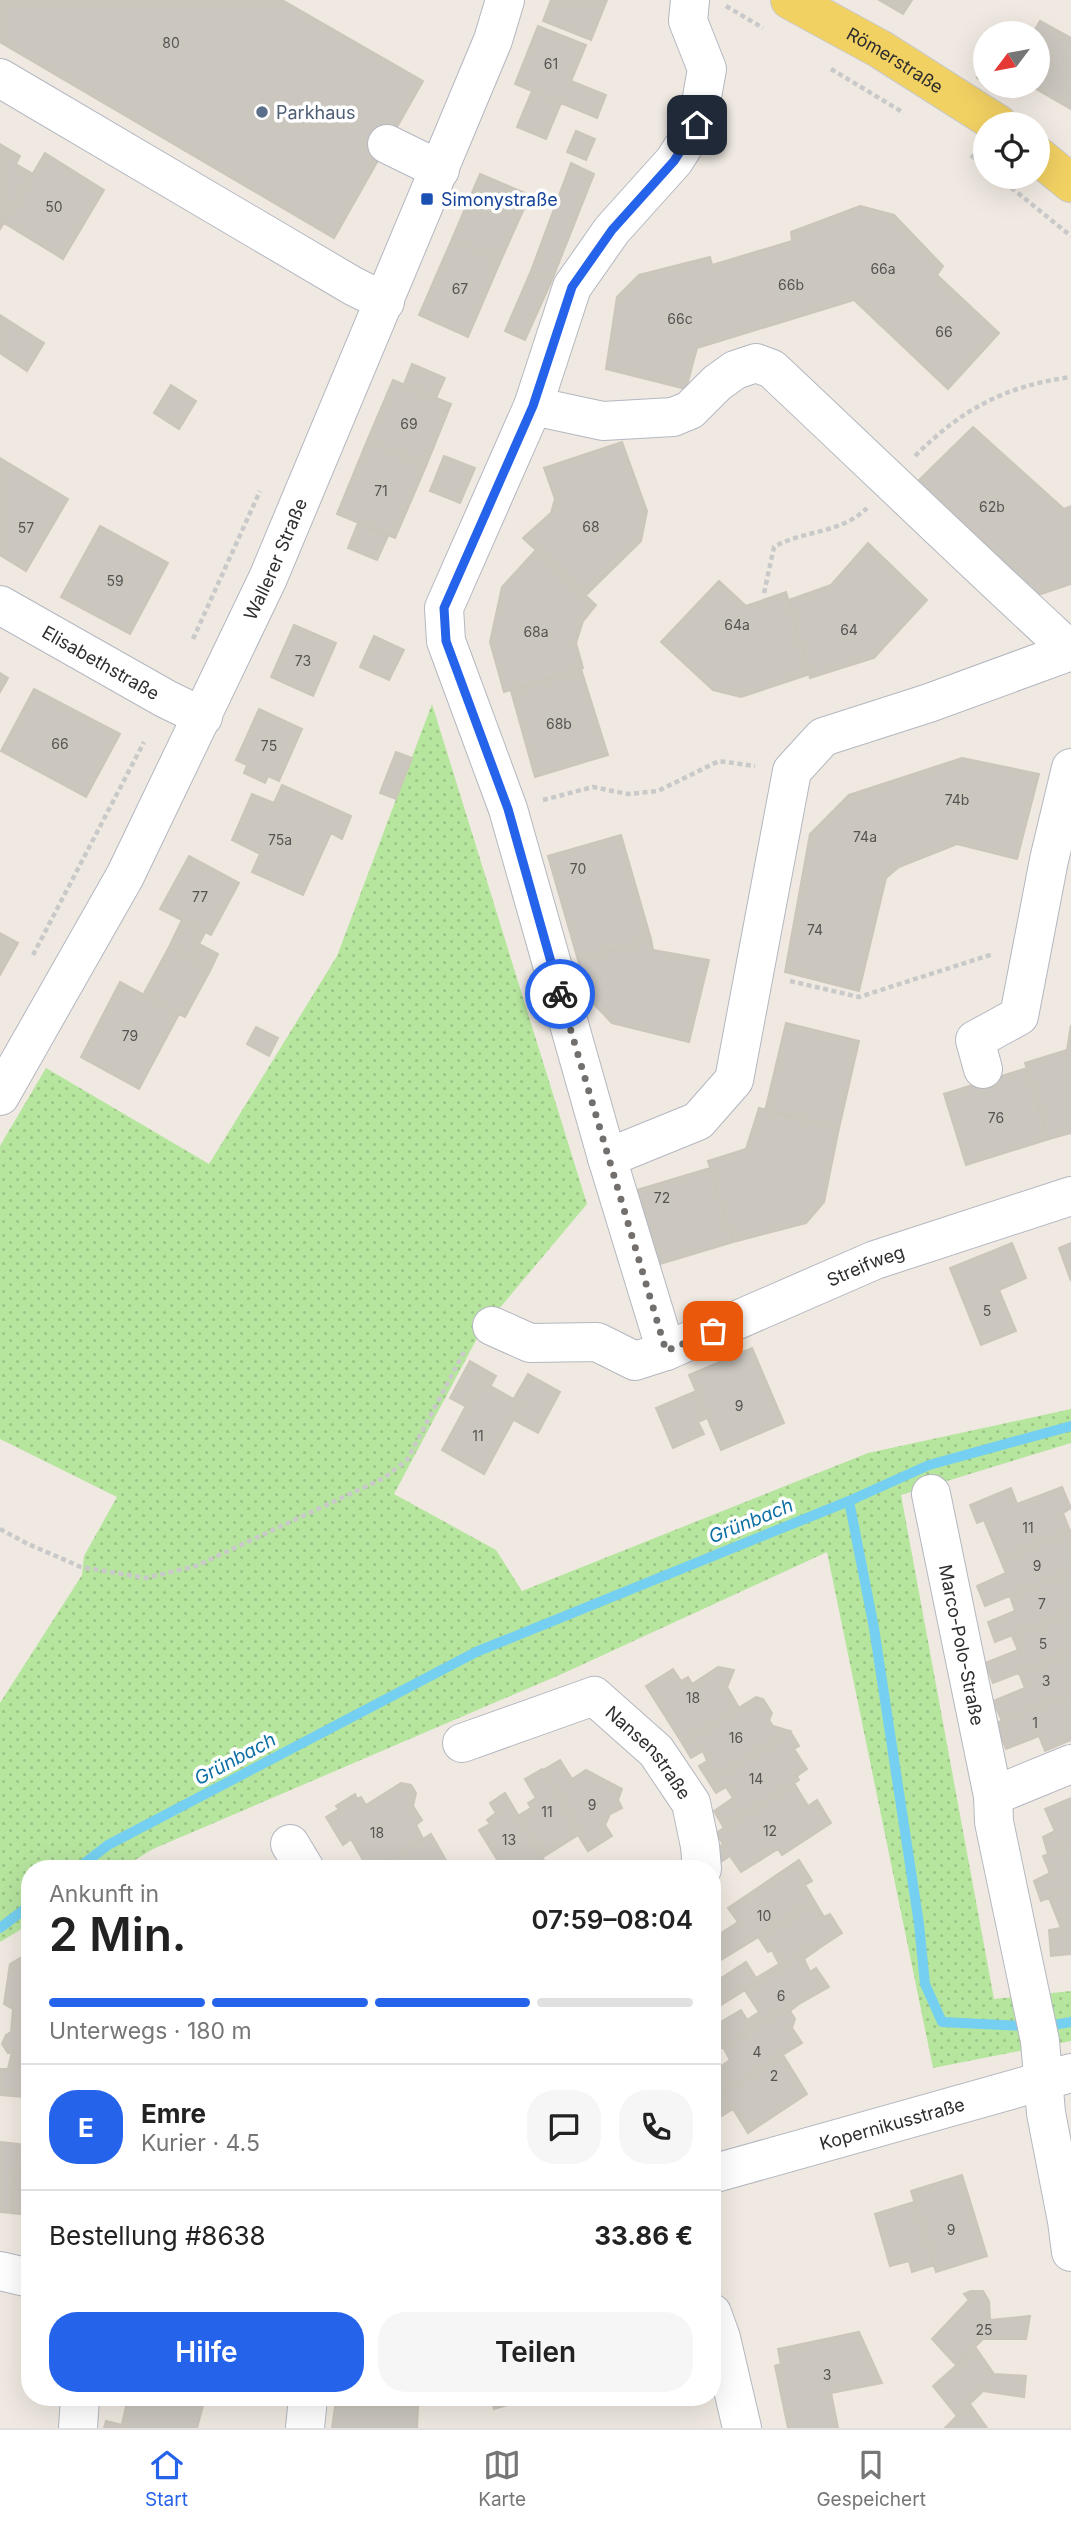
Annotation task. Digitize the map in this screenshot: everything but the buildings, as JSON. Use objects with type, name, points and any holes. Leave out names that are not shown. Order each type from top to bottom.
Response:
[{"type":"main road","name":"Römerstraße","points":[[790,0],[880,49],[979,112]]},
{"type":"main road","points":[[1050,166],[1071,183]]},
{"type":"street","name":"Wallerer Straße","points":[[1,1093],[125,876],[268,578],[440,170],[493,40],[505,0]]},
{"type":"street","points":[[666,1351],[607,1158],[508,809],[446,641],[444,608],[533,406],[572,287],[612,230],[674,161],[697,125],[707,69],[688,21],[690,0]]},
{"type":"street","points":[[0,78],[353,286],[385,302]]},
{"type":"street","points":[[387,144],[440,170]]},
{"type":"street","points":[[533,406],[603,421],[673,416],[690,410],[717,383],[735,370],[756,363],[772,369],[1071,651],[929,703],[823,737],[792,771],[734,1080],[698,1121],[607,1158]]},
{"type":"street","name":"Elisabethstraße","points":[[0,605],[166,699],[203,717]]},
{"type":"street","points":[[983,1069],[975,1040],[1018,1016],[1049,859],[1071,768]]},
{"type":"street","name":"Streifweg","points":[[492,1326],[530,1343],[597,1342],[635,1361],[666,1351],[875,1260],[1071,1196]]},
{"type":"street","name":"Marco-Polo-Straße","points":[[931,1494],[993,1796],[994,1822],[1037,2026],[1057,2077],[1046,2113],[1071,2252]]},
{"type":"street","name":"Nansenstraße","points":[[462,1743],[594,1696],[656,1751],[691,1803],[701,1860]]},
{"type":"street","points":[[993,1796],[1071,1764]]},
{"type":"street","name":"Kopernikusstraße","points":[[721,2171],[1057,2077]]},
{"type":"street","points":[[0,2271],[21,2276]]},
{"type":"street","points":[[721,2338],[743,2428]]},
{"type":"street","points":[[78,2428],[79,2406]]},
{"type":"street","points":[[305,2428],[306,2406]]},
{"type":"path","points":[[716,0],[772,34]]},
{"type":"path","points":[[823,64],[907,115]]},
{"type":"path","points":[[969,153],[973,156]]},
{"type":"path","points":[[1013,189],[1071,236]]},
{"type":"path","points":[[32,957],[166,699],[262,486]]},
{"type":"path","points":[[508,809],[593,787],[628,794],[659,791],[719,761],[792,771]]},
{"type":"path","points":[[757,958],[782,979],[859,997],[1007,949],[1032,951]]},
{"type":"path","points":[[0,1529],[81,1567],[146,1578],[196,1566],[384,1478],[407,1460],[479,1324],[492,1326]]},
{"type":"green space","points":[[432,704],[587,1204],[482,1329],[394,1494],[496,1550],[522,1591],[868,1453],[1071,1409],[1071,1443],[901,1495],[994,1999],[1071,1991],[1071,2041],[933,2068],[827,1552],[564,1673],[153,1849],[135,1860],[21,1860],[21,1929],[0,1942],[0,1703],[82,1575],[84,1556],[117,1497],[0,1439],[0,1146],[46,1068],[209,1164],[337,956]]},
{"type":"waterway","points":[[849,1501],[929,1465],[1071,1426]]},
{"type":"waterway","name":"Grünbach","points":[[89,1860],[108,1845],[476,1652],[849,1501],[874,1628],[919,1924],[925,1984],[942,2022],[1042,2027],[1071,2022]]},
{"type":"waterway","name":"Grünbach","points":[[0,1928],[21,1912]]},
{"type":"way so far","points":[[560,994],[666,1351],[713,1331]]},
{"type":"place","name":"Parkhaus","points":[[262,112]]},
{"type":"place","name":"Simonystraße","points":[[427,199]]},
{"type":"route","points":[[560,994],[508,809],[446,641],[444,608],[533,406],[572,287],[612,230],[674,161],[697,125]]}]
